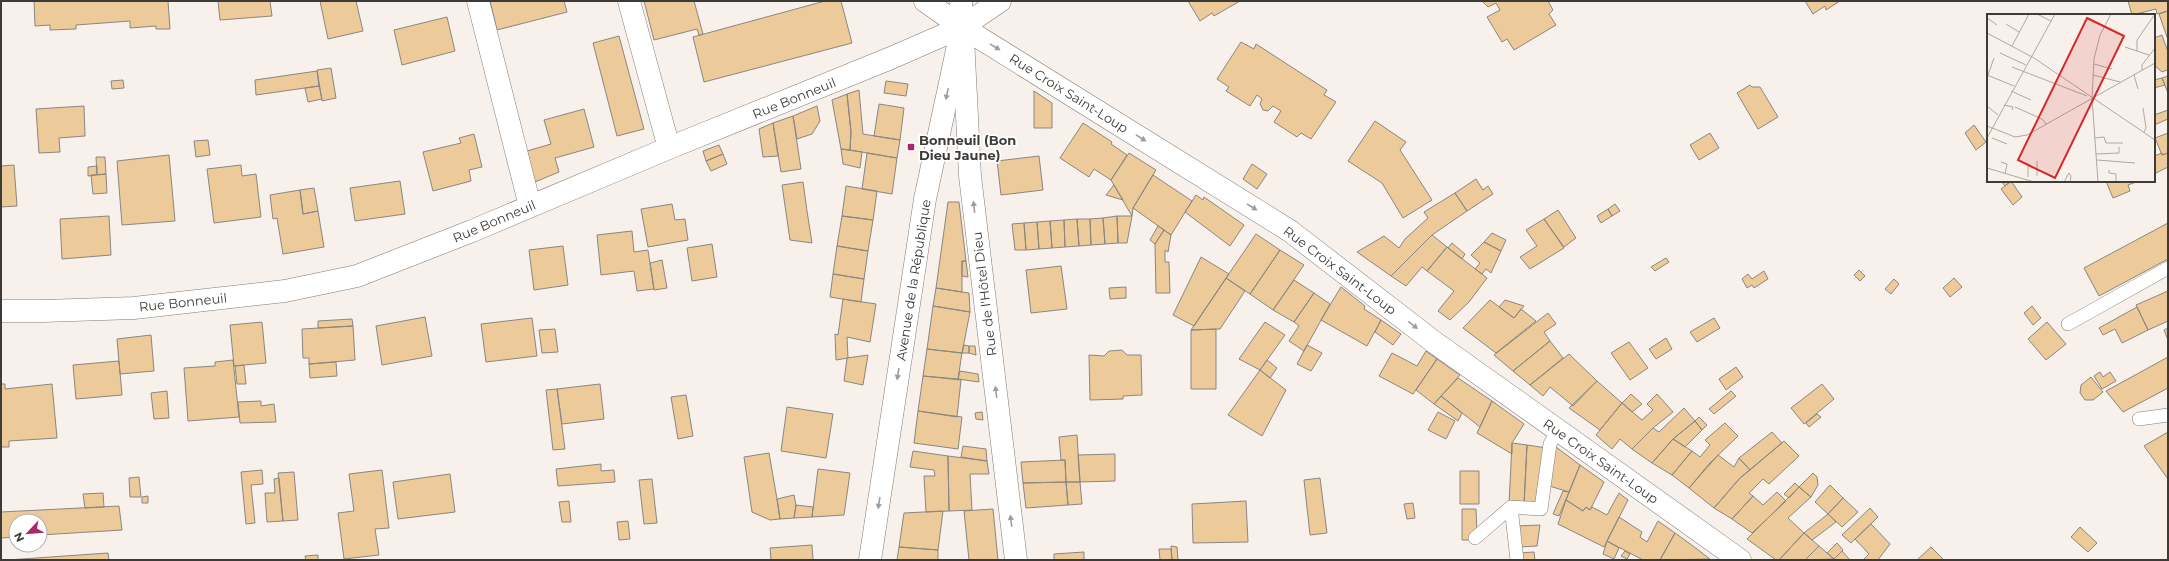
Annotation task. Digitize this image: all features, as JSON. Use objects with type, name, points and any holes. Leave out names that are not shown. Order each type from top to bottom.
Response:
[{"type":"street","points":[[478,1],[530,206]]},
{"type":"street","points":[[628,1],[669,148]]},
{"type":"street","name":"Rue Croix Saint-Loup","points":[[925,1],[962,27],[1290,231],[1434,342],[1740,560]]},
{"type":"street","name":"Avenue de la République","points":[[870,560],[925,198],[962,27],[961,1]]},
{"type":"street","name":"Rue Bonneuil","points":[[1,311],[134,308],[285,291],[357,276],[472,232],[669,148],[891,58],[962,27],[1000,1]]},
{"type":"street","name":"Rue de l'Hôtel Dieu","points":[[962,27],[970,176],[1016,560]]},
{"type":"lane","points":[[2068,324],[2168,268]]},
{"type":"lane","points":[[2139,420],[2168,415]]},
{"type":"lane","points":[[1475,538],[1512,507],[1541,509],[1550,444],[1558,430]]},
{"type":"lane","points":[[1512,507],[1517,560]]},
{"type":"building","points":[[34,1],[168,1],[170,29],[156,29],[156,26],[130,28],[130,21],[76,25],[76,29],[50,30],[50,25],[35,26]]},
{"type":"building","points":[[218,1],[270,1],[272,16],[220,20]]},
{"type":"building","points":[[320,1],[356,1],[363,31],[328,39]]},
{"type":"building","points":[[490,1],[564,1],[567,12],[497,30]]},
{"type":"building","points":[[644,1],[694,1],[703,34],[699,35],[697,29],[654,40]]},
{"type":"building","points":[[825,1],[841,1],[852,43],[704,82],[693,37]]},
{"type":"building","points":[[1188,1],[1240,1],[1214,16],[1212,13],[1200,21]]},
{"type":"building","points":[[1482,1],[1548,1],[1553,10],[1549,14],[1556,25],[1514,50],[1507,39],[1502,42],[1487,17],[1500,10],[1496,3],[1488,7]]},
{"type":"building","points":[[1805,1],[1840,1],[1826,10],[1825,6],[1813,14]]},
{"type":"building","points":[[2128,1],[2168,1],[2168,11],[2157,14],[2156,9],[2132,14]]},
{"type":"building","points":[[2168,11],[2168,40],[2159,14]]},
{"type":"building","points":[[447,17],[455,51],[402,65],[394,30]]},
{"type":"building","points":[[2162,35],[2168,52],[2168,72],[2167,70],[2162,72],[2155,66],[2155,38]]},
{"type":"building","points":[[619,36],[644,129],[617,136],[593,43]]},
{"type":"building","points":[[1241,42],[1254,49],[1256,44],[1327,90],[1324,95],[1336,102],[1311,139],[1301,133],[1297,137],[1274,122],[1281,111],[1273,106],[1268,111],[1263,110],[1260,104],[1262,99],[1257,95],[1250,106],[1226,91],[1229,87],[1217,79]]},
{"type":"building","points":[[331,68],[336,98],[322,101],[317,70]]},
{"type":"building","points":[[317,71],[319,86],[256,95],[255,80]]},
{"type":"building","points":[[2168,76],[2168,93],[2162,78]]},
{"type":"building","points":[[2162,78],[2165,85],[2155,88],[2155,80]]},
{"type":"building","points":[[123,80],[124,88],[112,89],[111,81]]},
{"type":"building","points":[[886,81],[908,84],[906,96],[884,93]]},
{"type":"building","points":[[1750,85],[1752,87],[1760,87],[1778,117],[1758,129],[1737,93]]},
{"type":"building","points":[[319,86],[322,99],[308,102],[305,88]]},
{"type":"building","points":[[859,90],[863,134],[900,140],[897,158],[850,150],[851,132],[847,94]]},
{"type":"building","points":[[1034,91],[1052,103],[1052,128],[1034,128]]},
{"type":"building","points":[[847,94],[851,132],[850,150],[841,149],[832,100]]},
{"type":"building","points":[[879,104],[904,108],[900,140],[874,136]]},
{"type":"building","points":[[84,106],[85,136],[59,138],[60,152],[39,153],[36,109]]},
{"type":"building","points":[[817,106],[820,121],[812,134],[797,139],[793,116]]},
{"type":"building","points":[[584,109],[594,147],[555,158],[559,172],[535,182],[527,151],[551,144],[544,120]]},
{"type":"building","points":[[2168,110],[2168,119],[2155,125],[2155,115]]},
{"type":"building","points":[[793,116],[801,169],[781,172],[773,123]]},
{"type":"building","points":[[1375,121],[1406,142],[1400,150],[1432,200],[1403,218],[1382,183],[1348,161]]},
{"type":"building","points":[[773,123],[778,156],[763,157],[759,129]]},
{"type":"building","points":[[1083,123],[1112,142],[1111,144],[1127,155],[1111,180],[1094,169],[1089,177],[1060,158]]},
{"type":"building","points":[[1974,125],[1986,142],[1976,150],[1965,133]]},
{"type":"building","points":[[1710,133],[1719,148],[1699,160],[1690,145]]},
{"type":"building","points":[[2168,133],[2168,153],[2162,155],[2155,138]]},
{"type":"building","points":[[474,134],[482,167],[469,170],[471,181],[433,191],[423,152],[461,143],[459,138]]},
{"type":"building","points":[[208,140],[210,155],[196,157],[194,141]]},
{"type":"building","points":[[719,145],[723,154],[706,161],[703,151]]},
{"type":"building","points":[[841,149],[862,152],[860,168],[843,164]]},
{"type":"building","points":[[867,153],[897,158],[892,194],[862,189]]},
{"type":"building","points":[[1129,153],[1156,170],[1133,208],[1132,216],[1111,180]]},
{"type":"building","points":[[2168,153],[2168,167],[2155,174],[2155,156]]},
{"type":"building","points":[[723,154],[727,164],[711,171],[706,161]]},
{"type":"building","points":[[169,155],[175,221],[122,225],[117,161]]},
{"type":"building","points":[[1039,156],[1043,190],[1001,195],[997,161]]},
{"type":"building","points":[[96,157],[105,157],[106,174],[97,175]]},
{"type":"building","points":[[1252,164],[1267,174],[1257,189],[1243,179]]},
{"type":"building","points":[[14,165],[17,206],[1,207],[1,166]]},
{"type":"building","points":[[241,165],[242,176],[256,174],[261,217],[214,223],[207,169]]},
{"type":"building","points":[[97,166],[97,175],[88,176],[88,167]]},
{"type":"building","points":[[106,174],[107,193],[93,194],[91,175]]},
{"type":"building","points":[[1153,175],[1192,201],[1171,235],[1133,208]]},
{"type":"building","points":[[1476,179],[1483,190],[1488,186],[1493,194],[1467,211],[1455,193]]},
{"type":"building","points":[[400,181],[405,214],[355,221],[350,188]]},
{"type":"building","points":[[803,182],[812,243],[790,240],[782,185]]},
{"type":"building","points":[[2002,182],[2010,182],[2005,186]]},
{"type":"building","points":[[2012,182],[2022,197],[2013,205],[2001,189]]},
{"type":"building","points":[[2106,182],[2136,182],[2128,185],[2130,191],[2113,198]]},
{"type":"building","points":[[1114,185],[1123,200],[1106,195]]},
{"type":"building","points":[[846,186],[877,191],[873,220],[842,216]]},
{"type":"building","points":[[314,188],[318,211],[303,214],[300,190]]},
{"type":"building","points":[[300,190],[303,214],[318,211],[324,247],[283,254],[277,218],[273,219],[270,195]]},
{"type":"building","points":[[1455,193],[1467,211],[1432,235],[1391,276],[1357,252],[1384,236],[1399,248],[1405,239],[1428,218],[1424,212]]},
{"type":"building","points":[[1196,195],[1203,200],[1204,197],[1244,225],[1230,246],[1185,212]]},
{"type":"building","points":[[948,202],[959,202],[966,261],[962,261],[962,292],[936,288]]},
{"type":"building","points":[[672,204],[675,220],[685,219],[688,240],[648,247],[641,209]]},
{"type":"building","points":[[1615,204],[1620,211],[1612,216],[1608,209]]},
{"type":"building","points":[[1608,209],[1612,216],[1601,223],[1597,216]]},
{"type":"building","points":[[1558,210],[1576,238],[1564,247],[1544,219]]},
{"type":"building","points":[[109,216],[111,255],[62,259],[60,219]]},
{"type":"building","points":[[842,216],[873,220],[868,251],[837,246]]},
{"type":"building","points":[[1117,216],[1118,243],[1105,244],[1103,218]]},
{"type":"building","points":[[1117,216],[1132,216],[1127,243],[1118,243]]},
{"type":"building","points":[[1103,218],[1105,244],[1091,245],[1090,219]]},
{"type":"building","points":[[1077,219],[1079,246],[1065,247],[1064,220]]},
{"type":"building","points":[[1077,219],[1090,219],[1091,245],[1079,246]]},
{"type":"building","points":[[1544,219],[1564,248],[1530,269],[1520,257],[1537,246],[1526,230]]},
{"type":"building","points":[[1064,220],[1065,247],[1052,248],[1050,221]]},
{"type":"building","points":[[1050,221],[1052,248],[1039,249],[1037,222]]},
{"type":"building","points":[[1037,222],[1039,249],[1026,250],[1024,223]]},
{"type":"building","points":[[1024,223],[1026,250],[1015,250],[1012,224]]},
{"type":"building","points":[[2168,223],[2168,259],[2099,296],[2084,268]]},
{"type":"building","points":[[1158,226],[1164,230],[1155,244],[1150,240]]},
{"type":"building","points":[[1164,230],[1171,235],[1168,252],[1165,250],[1165,262],[1169,262],[1170,293],[1156,293],[1155,244]]},
{"type":"building","points":[[632,231],[634,252],[648,250],[654,289],[637,291],[634,271],[601,275],[597,235]]},
{"type":"building","points":[[1492,233],[1506,240],[1501,251],[1484,242]]},
{"type":"building","points":[[1256,234],[1280,250],[1250,294],[1226,278]]},
{"type":"building","points":[[1432,235],[1447,247],[1427,271],[1422,267],[1406,286],[1391,276]]},
{"type":"building","points":[[1484,242],[1501,251],[1491,273],[1486,269],[1482,274],[1475,269],[1480,263],[1471,255]]},
{"type":"building","points":[[1452,243],[1465,254],[1462,259],[1448,248]]},
{"type":"building","points":[[712,244],[717,277],[692,281],[687,248]]},
{"type":"building","points":[[563,246],[568,285],[534,290],[529,250]]},
{"type":"building","points":[[837,246],[868,251],[864,279],[833,274]]},
{"type":"building","points":[[1447,247],[1487,278],[1469,302],[1450,320],[1438,311],[1454,291],[1427,271]]},
{"type":"building","points":[[1280,250],[1304,265],[1273,310],[1250,294]]},
{"type":"building","points":[[1201,257],[1229,274],[1194,326],[1173,315]]},
{"type":"building","points":[[1666,258],[1669,262],[1655,271],[1651,267]]},
{"type":"building","points":[[662,260],[667,288],[654,290],[650,263]]},
{"type":"building","points":[[962,261],[966,261],[968,277],[962,276]]},
{"type":"building","points":[[1061,266],[1067,309],[1031,313],[1026,270]]},
{"type":"building","points":[[1859,270],[1865,276],[1860,281],[1854,275]]},
{"type":"building","points":[[1764,271],[1768,279],[1754,288],[1752,285],[1747,288],[1742,279],[1748,274],[1752,279]]},
{"type":"building","points":[[833,274],[864,279],[861,302],[830,297]]},
{"type":"building","points":[[1226,278],[1245,291],[1220,329],[1191,330]]},
{"type":"building","points":[[1954,278],[1962,287],[1950,297],[1943,288]]},
{"type":"building","points":[[1894,279],[1899,284],[1891,294],[1885,289]]},
{"type":"building","points":[[1294,280],[1314,293],[1294,322],[1273,310]]},
{"type":"building","points":[[1126,287],[1126,298],[1110,299],[1109,288]]},
{"type":"building","points":[[1341,287],[1365,306],[1364,309],[1381,320],[1367,346],[1321,320]]},
{"type":"building","points":[[936,288],[969,293],[970,312],[933,306]]},
{"type":"building","points":[[2168,291],[2168,321],[2148,330],[2136,305]]},
{"type":"building","points":[[1314,293],[1330,304],[1304,351],[1289,341],[1299,326],[1294,322]]},
{"type":"building","points":[[843,299],[876,304],[870,342],[847,337],[848,358],[836,360],[835,334],[838,335]]},
{"type":"building","points":[[1490,300],[1514,318],[1521,309],[1536,321],[1496,353],[1463,328]]},
{"type":"building","points":[[1505,300],[1524,306],[1514,318],[1499,307]]},
{"type":"building","points":[[933,306],[970,312],[962,353],[927,349]]},
{"type":"building","points":[[2032,306],[2041,318],[2033,325],[2024,313]]},
{"type":"building","points":[[2137,307],[2148,330],[2122,343],[2115,329],[2103,335],[2099,328]]},
{"type":"building","points":[[1548,313],[1556,324],[1544,332],[1550,341],[1513,371],[1494,355]]},
{"type":"building","points":[[425,317],[432,356],[382,365],[376,326]]},
{"type":"building","points":[[532,318],[537,356],[486,362],[481,324]]},
{"type":"building","points":[[1714,318],[1720,328],[1697,342],[1690,332]]},
{"type":"building","points":[[352,319],[353,326],[318,328],[318,321]]},
{"type":"building","points":[[1381,320],[1401,334],[1393,345],[1375,332]]},
{"type":"building","points":[[262,322],[266,363],[234,366],[230,325]]},
{"type":"building","points":[[1265,322],[1285,335],[1260,370],[1239,359]]},
{"type":"building","points":[[2047,322],[2066,344],[2046,360],[2028,339]]},
{"type":"building","points":[[353,326],[355,360],[309,364],[309,358],[303,358],[302,329]]},
{"type":"building","points":[[2168,328],[2168,340],[2164,330]]},
{"type":"building","points":[[555,329],[558,352],[542,353],[539,330]]},
{"type":"building","points":[[1216,329],[1216,389],[1191,389],[1191,330]]},
{"type":"building","points":[[151,335],[154,371],[120,374],[117,339]]},
{"type":"building","points":[[1666,338],[1672,349],[1656,359],[1649,349]]},
{"type":"building","points":[[1550,341],[1563,358],[1530,385],[1513,371]]},
{"type":"building","points":[[1629,342],[1648,368],[1630,380],[1611,353]]},
{"type":"building","points":[[964,345],[969,346],[969,353],[962,353]]},
{"type":"building","points":[[1307,345],[1322,353],[1311,371],[1297,364]]},
{"type":"building","points":[[969,346],[975,346],[976,355],[969,353]]},
{"type":"building","points":[[927,349],[962,353],[958,379],[923,376]]},
{"type":"building","points":[[1122,350],[1127,355],[1141,355],[1142,395],[1123,396],[1123,399],[1090,400],[1089,355],[1104,356],[1109,351]]},
{"type":"building","points":[[1426,351],[1437,359],[1413,394],[1379,376],[1392,353],[1417,366]]},
{"type":"building","points":[[1569,354],[1597,381],[1573,406],[1550,387],[1543,396],[1530,385]]},
{"type":"building","points":[[868,355],[863,385],[844,381],[847,358]]},
{"type":"building","points":[[2168,357],[2168,388],[2123,412],[2106,391]]},
{"type":"building","points":[[1437,359],[1460,375],[1434,404],[1416,390]]},
{"type":"building","points":[[233,360],[239,417],[188,421],[184,368],[215,366],[215,362]]},
{"type":"building","points":[[1267,360],[1277,368],[1270,378],[1260,370]]},
{"type":"building","points":[[119,361],[122,395],[76,399],[73,365]]},
{"type":"building","points":[[336,362],[337,376],[310,378],[309,364]]},
{"type":"building","points":[[244,365],[246,384],[237,384],[235,366]]},
{"type":"building","points":[[1736,367],[1743,377],[1726,390],[1719,379]]},
{"type":"building","points":[[1260,370],[1286,390],[1262,436],[1228,415]]},
{"type":"building","points":[[960,371],[978,374],[979,382],[958,379]]},
{"type":"building","points":[[2100,372],[2103,377],[2110,372],[2116,381],[2102,389],[2094,376]]},
{"type":"building","points":[[923,376],[961,380],[957,417],[918,411]]},
{"type":"building","points":[[2091,377],[2103,392],[2093,400],[2085,400],[2080,393],[2081,385]]},
{"type":"building","points":[[1458,378],[1492,401],[1480,427],[1441,396]]},
{"type":"building","points":[[1597,381],[1622,403],[1600,430],[1569,408]]},
{"type":"building","points":[[1,384],[5,384],[5,389],[52,384],[57,438],[9,441],[9,447],[1,447]]},
{"type":"building","points":[[600,384],[604,419],[562,424],[557,389]]},
{"type":"building","points":[[1822,384],[1834,399],[1804,424],[1791,408]]},
{"type":"building","points":[[557,389],[565,449],[553,450],[546,390]]},
{"type":"building","points":[[167,391],[169,418],[154,419],[151,393]]},
{"type":"building","points":[[1731,391],[1736,396],[1714,414],[1709,409]]},
{"type":"building","points":[[1631,394],[1642,404],[1632,412],[1622,403]]},
{"type":"building","points":[[1657,394],[1673,412],[1653,428],[1632,449],[1620,439],[1612,449],[1596,435],[1622,403],[1642,420],[1653,410],[1647,404]]},
{"type":"building","points":[[686,395],[693,436],[678,439],[671,397]]},
{"type":"building","points":[[1441,396],[1462,413],[1458,421],[1434,404]]},
{"type":"building","points":[[261,401],[261,406],[274,404],[276,422],[240,423],[238,402]]},
{"type":"building","points":[[1492,401],[1524,424],[1512,443],[1512,454],[1477,433]]},
{"type":"building","points":[[787,407],[833,414],[826,458],[781,451]]},
{"type":"building","points":[[1684,408],[1695,421],[1673,439],[1652,463],[1632,449],[1653,428],[1659,432]]},
{"type":"building","points":[[918,411],[962,417],[958,449],[914,443]]},
{"type":"building","points":[[982,412],[983,420],[976,419],[975,413]]},
{"type":"building","points":[[1438,412],[1455,421],[1446,439],[1428,430]]},
{"type":"building","points":[[1817,414],[1821,417],[1809,427],[1806,423]]},
{"type":"building","points":[[1699,417],[1707,425],[1702,430],[1695,421]]},
{"type":"building","points":[[1695,421],[1702,430],[1685,447],[1673,439]]},
{"type":"building","points":[[1725,423],[1738,436],[1709,464],[1689,488],[1672,475],[1692,451],[1700,457],[1710,445],[1705,440]]},
{"type":"building","points":[[1772,432],[1782,443],[1750,470],[1739,458]]},
{"type":"building","points":[[2168,432],[2168,479],[2144,446]]},
{"type":"building","points":[[1077,435],[1080,482],[1066,482],[1065,460],[1061,460],[1059,437]]},
{"type":"building","points":[[1673,439],[1692,451],[1672,475],[1652,463]]},
{"type":"building","points":[[1784,441],[1799,456],[1769,484],[1763,479],[1749,493],[1753,496],[1732,519],[1714,508],[1740,478]]},
{"type":"building","points":[[1512,443],[1527,445],[1524,505],[1509,504]]},
{"type":"building","points":[[1552,444],[1580,465],[1569,492],[1546,485]]},
{"type":"building","points":[[1527,445],[1547,448],[1536,506],[1524,505]]},
{"type":"building","points":[[963,446],[986,449],[987,461],[961,457]]},
{"type":"building","points":[[913,451],[948,456],[949,511],[926,512],[924,476],[935,476],[934,470],[910,467]]},
{"type":"building","points":[[769,453],[780,519],[770,520],[752,512],[744,457]]},
{"type":"building","points":[[1115,454],[1115,481],[1080,482],[1078,455]]},
{"type":"building","points":[[1718,455],[1734,467],[1739,458],[1750,470],[1740,478],[1714,508],[1689,488]]},
{"type":"building","points":[[948,456],[987,461],[989,474],[970,474],[972,510],[949,511]]},
{"type":"building","points":[[1065,460],[1066,482],[1023,483],[1021,462]]},
{"type":"building","points":[[601,464],[601,471],[614,470],[615,482],[558,486],[556,469]]},
{"type":"building","points":[[1580,465],[1604,482],[1590,510],[1586,507],[1583,511],[1566,500]]},
{"type":"building","points":[[818,469],[850,473],[844,515],[812,517]]},
{"type":"building","points":[[262,470],[263,484],[251,485],[255,523],[246,524],[241,472]]},
{"type":"building","points":[[382,470],[389,528],[375,529],[379,555],[344,559],[338,513],[354,511],[349,474]]},
{"type":"building","points":[[1460,471],[1479,471],[1479,504],[1460,504]]},
{"type":"building","points":[[294,472],[298,520],[283,521],[278,473]]},
{"type":"building","points":[[1813,473],[1817,477],[1818,485],[1811,497],[1799,487]]},
{"type":"building","points":[[450,474],[455,512],[398,519],[393,482]]},
{"type":"building","points":[[139,477],[141,497],[130,497],[129,478]]},
{"type":"building","points":[[279,478],[283,521],[267,522],[265,493],[275,493],[274,479]]},
{"type":"building","points":[[1320,478],[1327,533],[1310,535],[1304,480]]},
{"type":"building","points":[[652,479],[657,523],[644,524],[639,480]]},
{"type":"building","points":[[1066,482],[1068,505],[1026,508],[1023,483]]},
{"type":"building","points":[[1066,482],[1080,482],[1082,504],[1068,505]]},
{"type":"building","points":[[1795,483],[1799,487],[1789,498],[1784,494]]},
{"type":"building","points":[[1830,485],[1843,498],[1828,514],[1815,502]]},
{"type":"building","points":[[1799,487],[1811,497],[1788,518],[1804,533],[1779,560],[1776,560],[1747,539]]},
{"type":"building","points":[[1563,491],[1569,492],[1559,516],[1553,514]]},
{"type":"building","points":[[1777,492],[1786,501],[1752,533],[1732,519],[1753,496],[1763,505]]},
{"type":"building","points":[[103,493],[104,507],[85,508],[83,494]]},
{"type":"building","points":[[1619,493],[1628,500],[1604,547],[1558,524],[1566,500],[1583,511],[1586,507],[1590,510],[1592,507],[1607,515]]},
{"type":"building","points":[[794,495],[796,505],[794,518],[780,519],[777,499]]},
{"type":"building","points":[[148,496],[148,503],[142,503],[142,497]]},
{"type":"building","points":[[1843,498],[1858,512],[1842,527],[1828,514]]},
{"type":"building","points":[[569,501],[571,522],[562,522],[559,502]]},
{"type":"building","points":[[1246,501],[1248,542],[1193,543],[1192,504]]},
{"type":"building","points":[[1413,503],[1415,518],[1407,519],[1404,504]]},
{"type":"building","points":[[796,505],[813,507],[812,517],[794,518]]},
{"type":"building","points":[[119,506],[122,530],[48,535],[48,513],[8,513],[8,538],[1,538],[1,512]]},
{"type":"building","points":[[1870,508],[1878,517],[1851,543],[1842,535]]},
{"type":"building","points":[[993,509],[998,560],[969,560],[964,511]]},
{"type":"building","points":[[1462,509],[1476,509],[1477,533],[1468,540],[1462,540]]},
{"type":"building","points":[[943,511],[938,550],[899,547],[904,513]]},
{"type":"building","points":[[1828,514],[1836,522],[1812,540],[1804,533]]},
{"type":"building","points":[[1619,517],[1642,532],[1640,537],[1647,542],[1658,521],[1675,533],[1660,560],[1643,560],[1607,541]]},
{"type":"building","points":[[628,521],[630,539],[619,540],[617,522]]},
{"type":"building","points":[[1871,524],[1890,544],[1878,560],[1863,560],[1869,554],[1855,539]]},
{"type":"building","points":[[1540,525],[1537,546],[1518,547],[1516,526]]},
{"type":"building","points":[[2080,527],[2097,543],[2088,552],[2071,537]]},
{"type":"building","points":[[1675,533],[1693,546],[1710,559],[1660,560]]},
{"type":"building","points":[[1804,533],[1819,546],[1805,560],[1779,560]]},
{"type":"building","points":[[1607,541],[1619,548],[1614,559],[1603,554]]},
{"type":"building","points":[[1837,543],[1843,550],[1834,559],[1827,553]]},
{"type":"building","points":[[812,545],[813,560],[771,560],[770,548]]},
{"type":"building","points":[[1171,546],[1177,547],[1178,560],[1172,560]]},
{"type":"building","points":[[1819,546],[1834,559],[1805,560]]},
{"type":"building","points":[[899,547],[938,550],[938,560],[897,560]]},
{"type":"building","points":[[1931,547],[1944,560],[1917,560]]},
{"type":"building","points":[[1159,549],[1171,549],[1172,560],[1160,560]]},
{"type":"building","points":[[1625,551],[1630,554],[1627,559],[1621,556]]},
{"type":"building","points":[[1842,551],[1850,560],[1833,560]]},
{"type":"building","points":[[1084,552],[1084,560],[1054,560],[1054,554]]},
{"type":"building","points":[[1534,552],[1535,560],[1519,560],[1519,553]]},
{"type":"building","points":[[108,553],[109,560],[7,560]]},
{"type":"building","points":[[318,555],[318,560],[306,560],[305,556]]},
{"type":"place","name":"Bonneuil (Bon Dieu Jaune)","points":[[911,147]]}]
